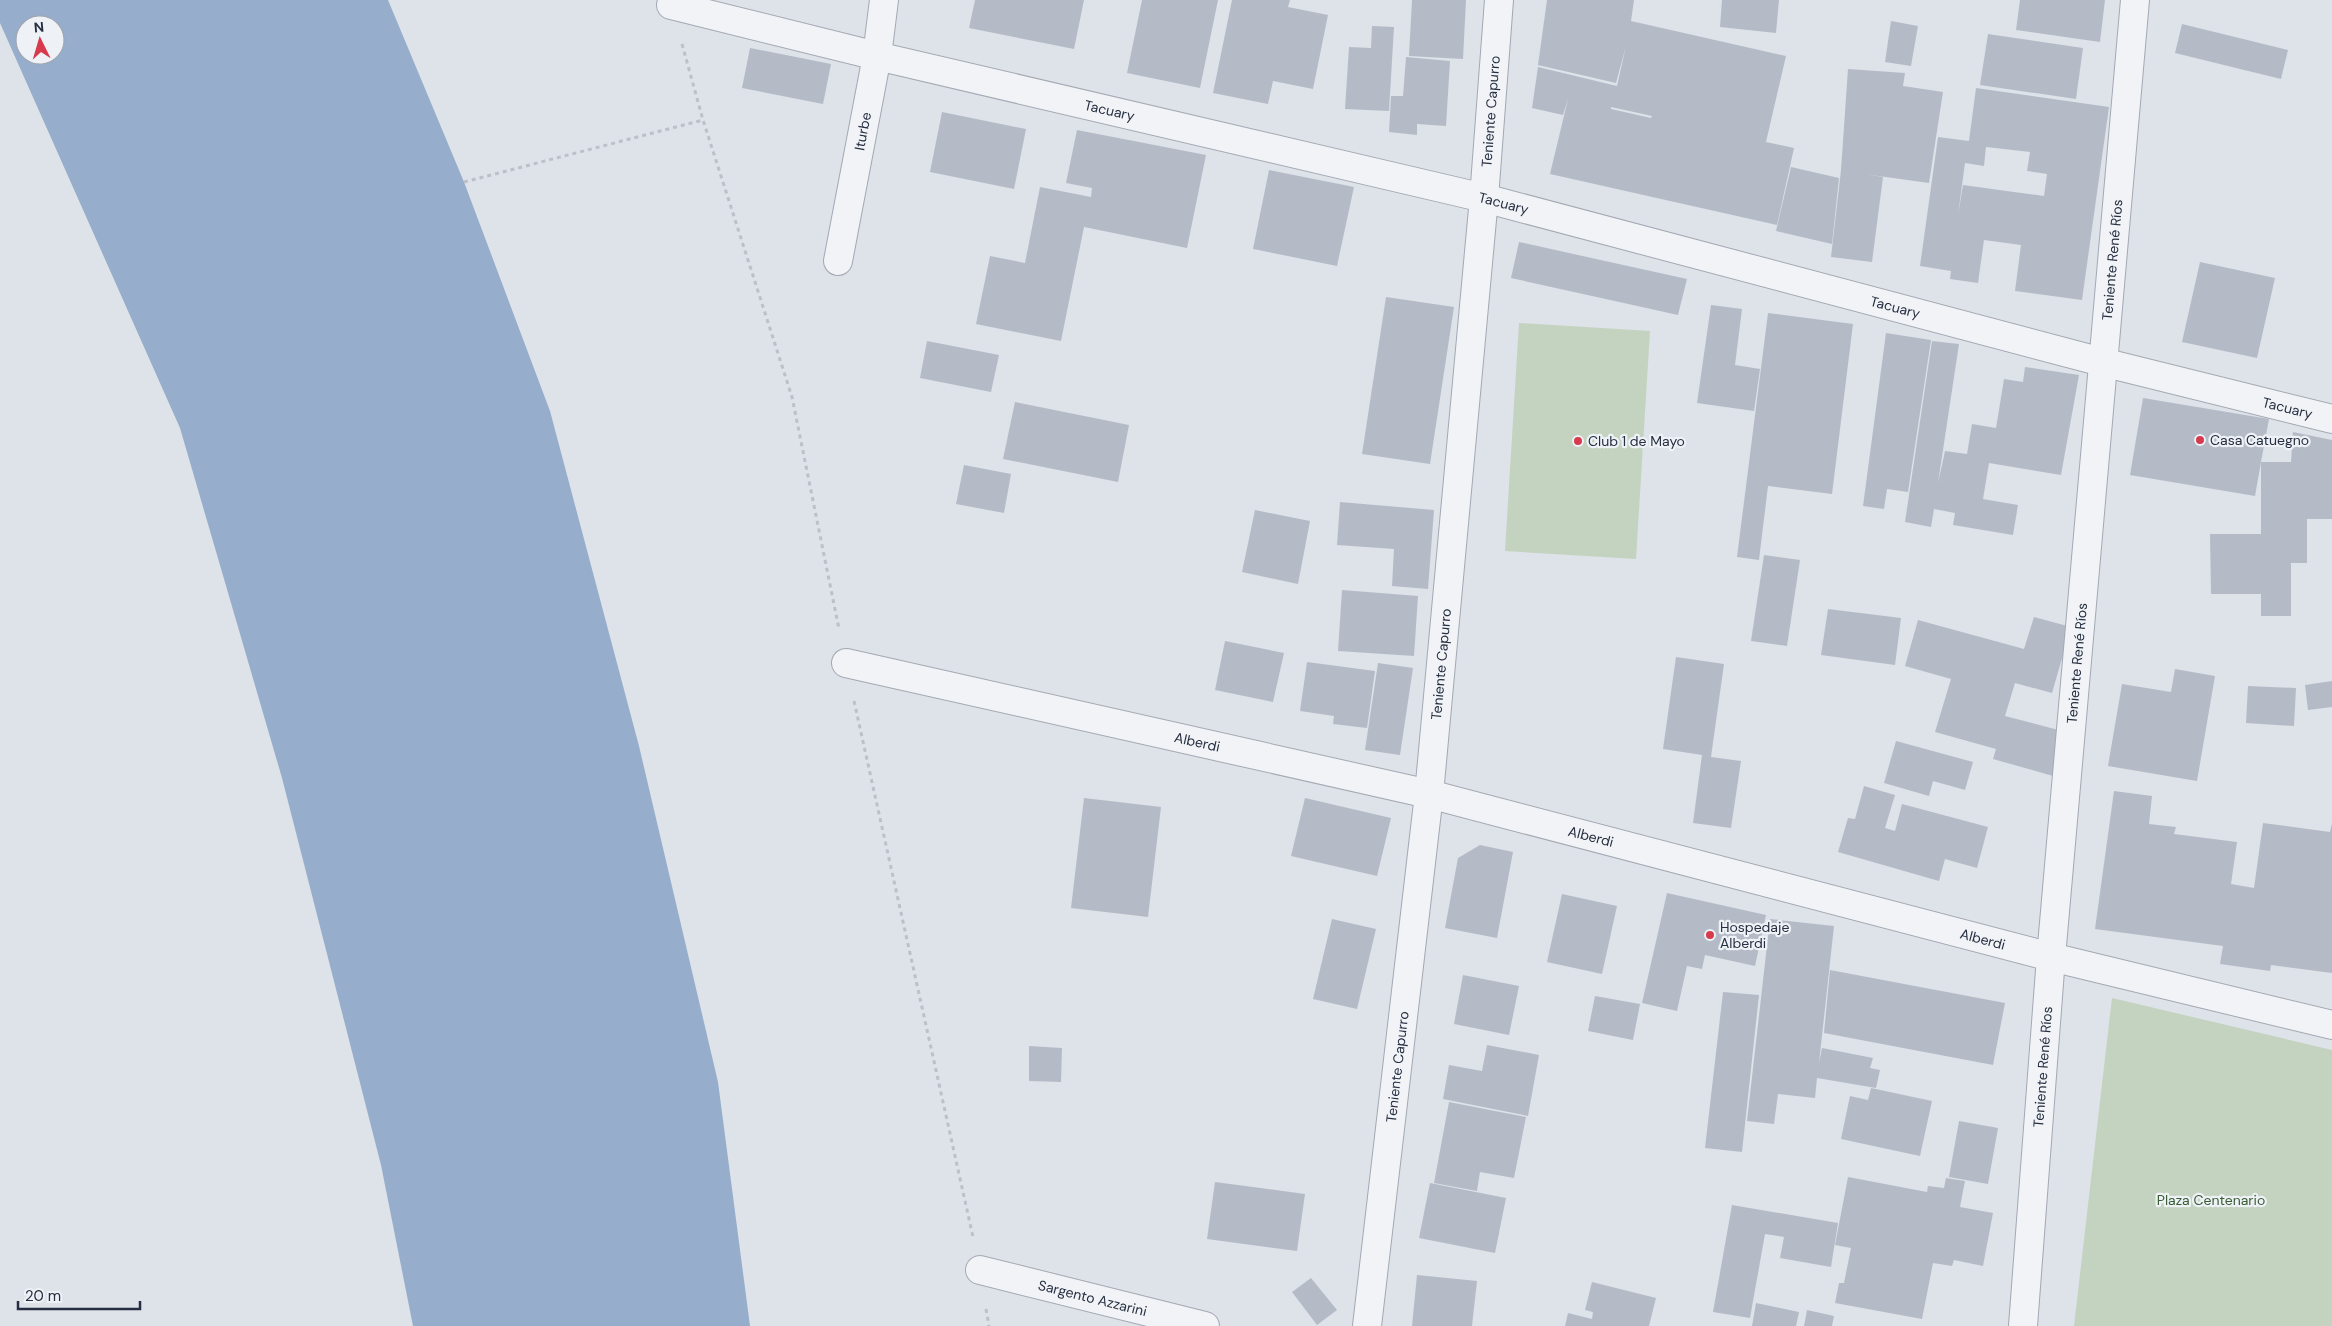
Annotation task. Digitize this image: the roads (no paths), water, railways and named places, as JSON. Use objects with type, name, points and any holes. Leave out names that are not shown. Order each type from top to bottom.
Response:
[{"type":"street","name":"Iturbe","points":[[838,261],[878,56],[884,0]]},
{"type":"street","name":"Teniente Capurro","points":[[1367,1326],[1429,794],[1484,198],[1499,0]]},
{"type":"street","name":"Teniente René Ríos","points":[[2023,1326],[2051,957],[2135,0]]},
{"type":"street","name":"Tacuary","points":[[671,5],[878,56],[1484,198],[2102,362],[2332,419]]},
{"type":"street","name":"Alberdi","points":[[846,663],[1429,794],[2051,957],[2332,1025]]},
{"type":"street","name":"Sargento Azzarini","points":[[980,1270],[1205,1326]]},
{"type":"water","points":[[0,0],[388,0],[464,182],[550,411],[639,746],[718,1082],[750,1326],[413,1326],[381,1165],[282,778],[180,428],[19,65],[65,65],[65,15],[15,15],[15,57],[0,23]]},
{"type":"place","name":"Casa Catuegno","points":[[2200,440]]},
{"type":"place","name":"Club 1 de Mayo","points":[[1578,441]]},
{"type":"place","name":"Hospedaje Alberdi","points":[[1710,935]]},
{"type":"park label","name":"Plaza Centenario","points":[[2211,1200]]}]
